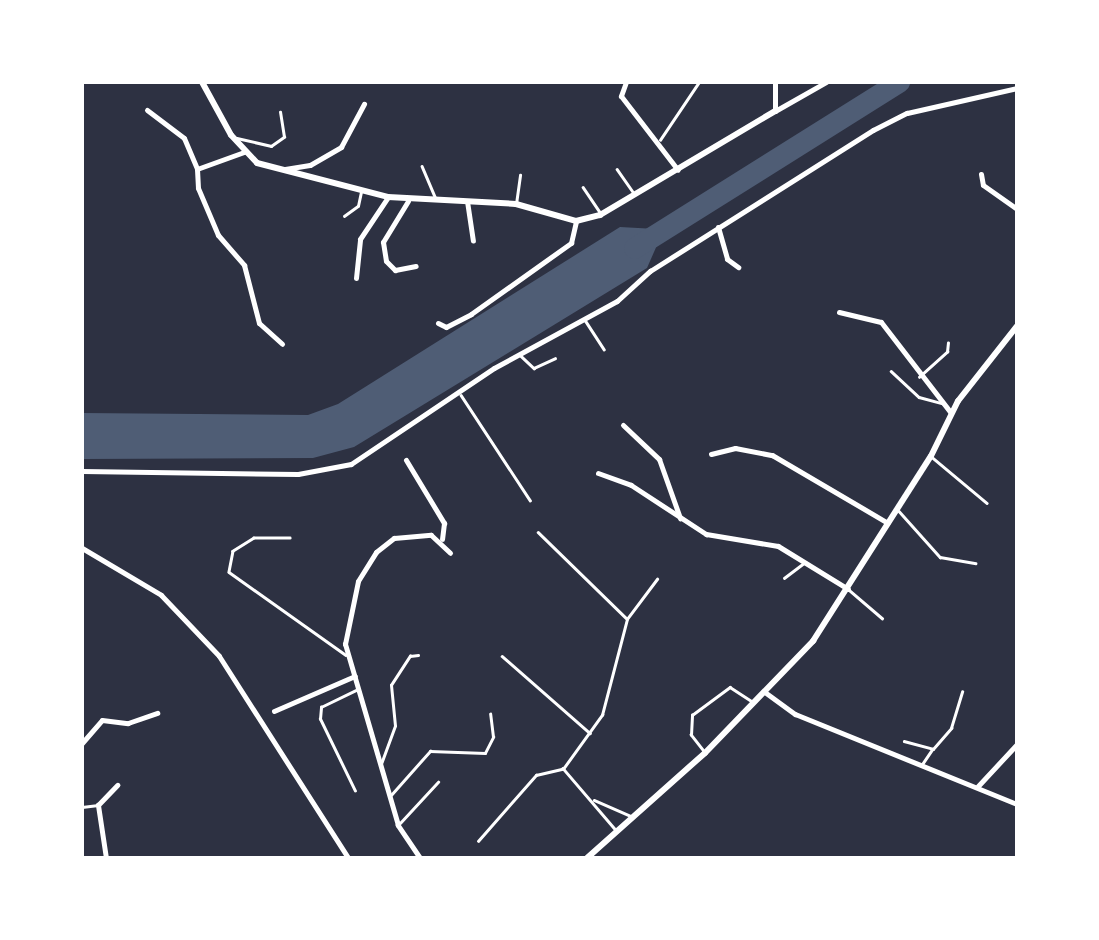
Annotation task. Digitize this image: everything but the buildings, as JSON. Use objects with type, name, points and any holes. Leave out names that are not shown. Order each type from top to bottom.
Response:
[{"type":"street","points":[[202,82],[231,135],[244,152],[279,170],[361,192],[408,201],[516,204],[576,221],[600,215],[826,82]]},
{"type":"street","points":[[626,82],[621,96],[660,140],[678,170]]},
{"type":"street","points":[[775,82],[775,111]]},
{"type":"street","points":[[82,471],[331,470],[372,453],[461,395],[519,353],[585,320],[718,227],[907,113],[1017,88]]},
{"type":"street","points":[[279,170],[310,165],[341,147],[364,104]]},
{"type":"street","points":[[147,110],[184,138],[197,169],[210,220],[248,276],[259,323],[282,344]]},
{"type":"street","points":[[197,169],[244,152]]},
{"type":"street","points":[[981,174],[983,185],[1017,209]]},
{"type":"street","points":[[356,278],[360,239],[388,197]]},
{"type":"street","points":[[408,201],[383,242],[386,261],[395,270],[416,266]]},
{"type":"street","points":[[467,201],[473,241]]},
{"type":"street","points":[[438,323],[446,327],[471,314],[571,243],[576,221]]},
{"type":"street","points":[[718,227],[727,259],[738,267]]},
{"type":"street","points":[[839,312],[881,322],[919,377],[951,412]]},
{"type":"street","points":[[587,858],[631,816],[705,753],[766,693],[848,589],[931,456],[951,412],[1017,326]]},
{"type":"street","points":[[623,425],[659,459],[680,518]]},
{"type":"street","points":[[711,454],[736,448],[772,455],[888,523]]},
{"type":"street","points":[[407,460],[444,523],[442,539],[450,553]]},
{"type":"street","points":[[598,473],[618,479],[713,537],[759,539],[805,562],[848,589]]},
{"type":"street","points":[[420,858],[398,825],[359,688],[346,655],[358,581],[369,559],[394,538],[442,539]]},
{"type":"street","points":[[82,548],[161,595],[219,656],[348,858]]},
{"type":"street","points":[[274,710],[355,676]]},
{"type":"street","points":[[766,693],[794,714],[1017,804]]},
{"type":"street","points":[[82,743],[102,720],[128,723],[157,713]]},
{"type":"street","points":[[978,786],[1017,744]]},
{"type":"street","points":[[106,858],[98,805],[117,785]]},
{"type":"lane","points":[[660,140],[699,82]]},
{"type":"lane","points":[[231,135],[252,146],[271,146],[284,137],[280,112]]},
{"type":"lane","points":[[422,166],[436,200]]},
{"type":"lane","points":[[617,169],[635,195]]},
{"type":"lane","points":[[516,204],[520,176]]},
{"type":"lane","points":[[583,187],[599,202],[600,215]]},
{"type":"lane","points":[[344,216],[358,206],[361,192]]},
{"type":"lane","points":[[585,320],[604,349]]},
{"type":"lane","points":[[919,377],[947,352],[948,344]]},
{"type":"lane","points":[[519,353],[534,368],[555,358]]},
{"type":"lane","points":[[891,371],[919,397],[942,403]]},
{"type":"lane","points":[[461,395],[530,500]]},
{"type":"lane","points":[[931,456],[987,503]]},
{"type":"lane","points":[[897,509],[940,557],[975,563]]},
{"type":"lane","points":[[538,532],[626,619]]},
{"type":"lane","points":[[290,538],[254,538],[233,551],[229,572],[346,655]]},
{"type":"lane","points":[[784,578],[805,562]]},
{"type":"lane","points":[[478,841],[529,782],[563,769],[590,733],[602,715],[626,619],[657,579]]},
{"type":"lane","points":[[848,589],[882,618]]},
{"type":"lane","points":[[380,767],[395,726],[391,685],[418,655]]},
{"type":"lane","points":[[502,656],[590,733]]},
{"type":"lane","points":[[705,753],[691,735],[692,715],[730,687],[755,704]]},
{"type":"lane","points":[[355,792],[320,719],[321,707],[359,688]]},
{"type":"lane","points":[[923,764],[951,728],[962,692]]},
{"type":"lane","points":[[390,798],[429,751],[485,753],[493,737],[490,715]]},
{"type":"lane","points":[[904,741],[933,749]]},
{"type":"lane","points":[[563,769],[617,831]]},
{"type":"lane","points":[[398,825],[438,782]]},
{"type":"lane","points":[[591,798],[631,816]]},
{"type":"lane","points":[[82,807],[98,805]]},
{"type":"water","points":[[620,227],[656,229],[661,236],[647,268],[354,447],[313,458],[82,459],[82,413],[308,415],[338,404]]},
{"type":"waterway","points":[[634,248],[899,82]]}]
